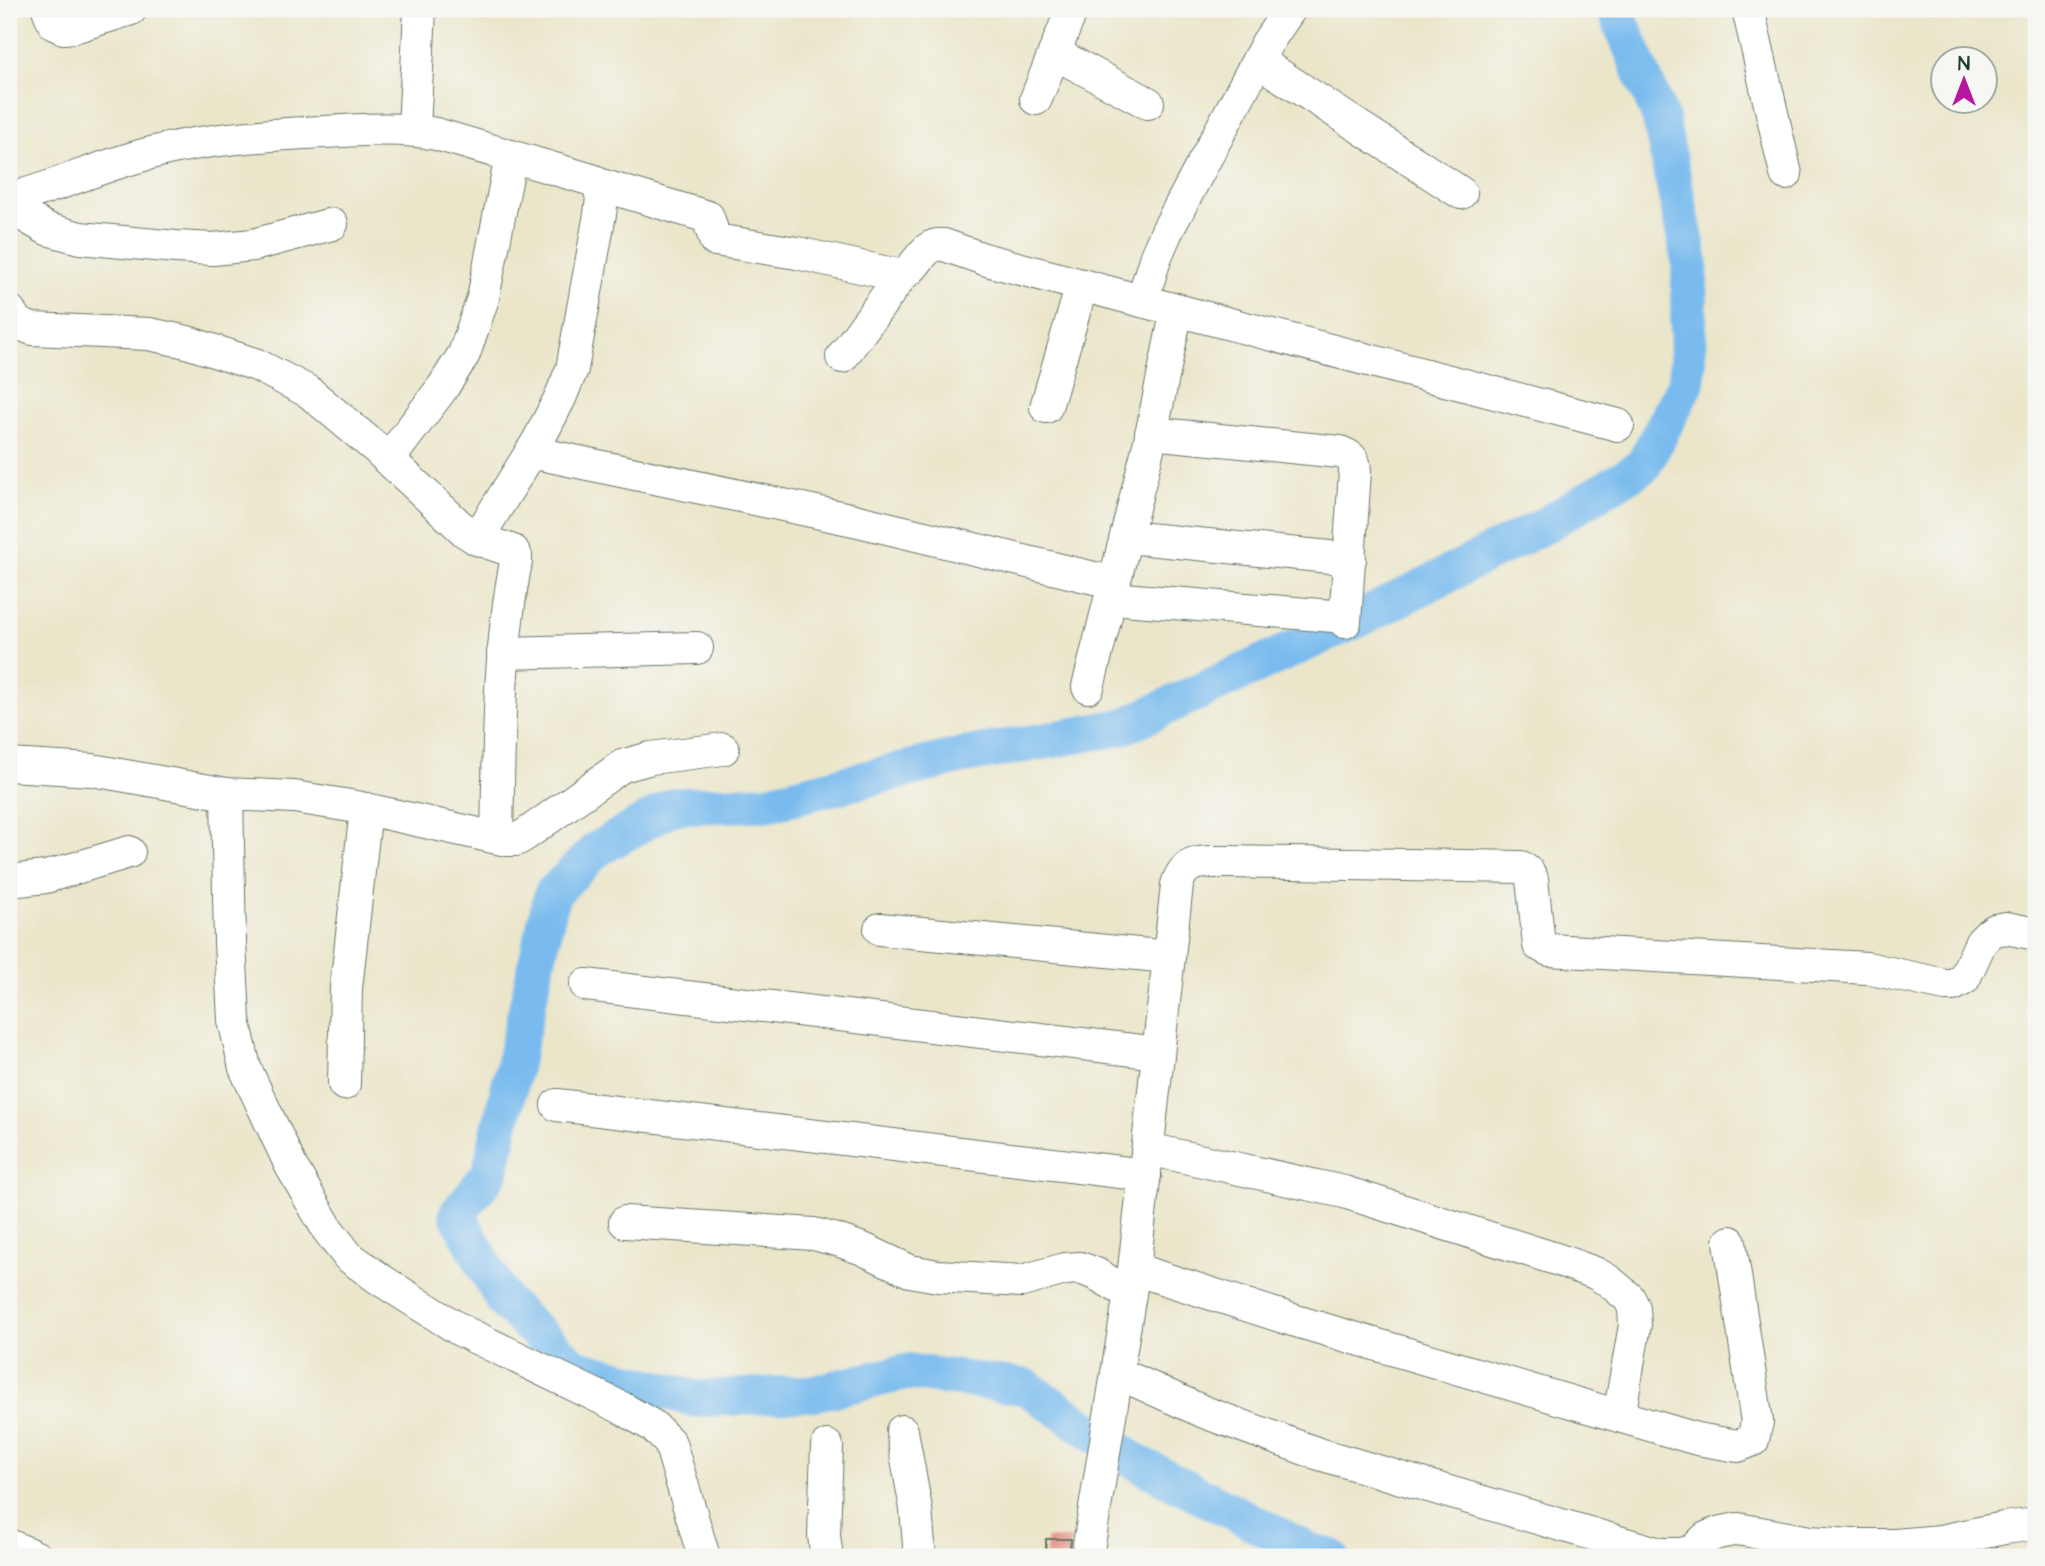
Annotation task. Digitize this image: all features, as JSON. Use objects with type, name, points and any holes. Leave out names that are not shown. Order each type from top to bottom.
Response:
[{"type":"street","points":[[48,9],[54,24],[63,29],[131,9]]},
{"type":"street","points":[[414,130],[420,9]]},
{"type":"street","points":[[1035,99],[1072,9]]},
{"type":"street","points":[[1142,302],[1167,231],[1267,43],[1290,9]]},
{"type":"street","points":[[1748,9],[1786,174]]},
{"type":"street","points":[[1054,53],[1148,103]]},
{"type":"street","points":[[1258,61],[1461,193]]},
{"type":"street","points":[[9,199],[152,152],[204,142],[283,134],[414,130],[511,156],[708,217],[715,240],[902,275]]},
{"type":"street","points":[[388,460],[443,387],[464,354],[483,298],[511,156]]},
{"type":"street","points":[[477,539],[531,452],[561,398],[572,369],[600,214],[602,198],[598,184]]},
{"type":"street","points":[[9,207],[47,229],[80,238],[213,249],[253,245],[332,224]]},
{"type":"street","points":[[842,357],[902,275],[928,248],[937,244],[1142,302],[1618,425]]},
{"type":"street","points":[[1046,407],[1082,285]]},
{"type":"street","points":[[1088,687],[1127,537],[1177,309]]},
{"type":"street","points":[[9,310],[18,323],[32,328],[149,334],[187,342],[257,365],[309,392],[452,520],[477,539],[510,549],[516,556],[503,653],[497,838]]},
{"type":"street","points":[[531,452],[854,520],[1113,590],[1345,619],[1356,471],[1355,461],[1349,455],[1151,433]]},
{"type":"street","points":[[1127,537],[1350,559]]},
{"type":"street","points":[[503,653],[697,648]]},
{"type":"street","points":[[9,765],[92,770],[227,794],[282,796],[366,809],[516,840],[622,766],[651,758],[723,748]]},
{"type":"street","points":[[227,794],[234,1020],[245,1068],[291,1166],[328,1230],[348,1256],[460,1330],[622,1408],[653,1426],[670,1443],[704,1557]]},
{"type":"street","points":[[344,1084],[346,988],[366,809]]},
{"type":"street","points":[[9,881],[46,877],[129,852]]},
{"type":"street","points":[[1087,1557],[1132,1281],[1177,885],[1186,866],[1194,863],[1228,862],[1521,867],[1532,879],[1539,944],[1549,950],[1820,964],[1878,970],[1945,985],[1953,985],[1964,979],[1980,942],[1995,930],[2006,928],[2036,934]]},
{"type":"street","points":[[880,929],[1168,957]]},
{"type":"street","points":[[586,985],[1158,1053]]},
{"type":"street","points":[[557,1105],[1147,1162],[1312,1185],[1382,1203],[1595,1273],[1629,1298],[1634,1308],[1635,1325],[1619,1416]]},
{"type":"street","points":[[625,1222],[814,1234],[863,1249],[911,1271],[938,1276],[1022,1282],[1065,1269],[1080,1268],[1296,1321],[1697,1439],[1738,1446],[1753,1440],[1757,1422],[1730,1242]]},
{"type":"street","points":[[1117,1379],[1316,1453],[1660,1554],[1680,1555],[1693,1551],[1706,1538],[1738,1530],[1810,1542],[1838,1551],[1941,1541],[2036,1524]]},
{"type":"street","points":[[902,1431],[916,1509],[920,1557]]},
{"type":"street","points":[[827,1446],[824,1536],[827,1557]]},
{"type":"street","points":[[9,1545],[36,1557]]},
{"type":"building","points":[[1046,1539],[1071,1539],[1069,1557],[1046,1557]]},
{"type":"waterway","points":[[1331,1557],[1309,1551],[1138,1463],[1026,1387],[908,1372],[814,1393],[696,1399],[575,1367],[504,1302],[457,1214],[490,1173],[552,894],[596,850],[673,806],[767,803],[961,756],[1122,727],[1359,619],[1545,525],[1643,466],[1687,381],[1690,261],[1660,117],[1615,9]]}]
